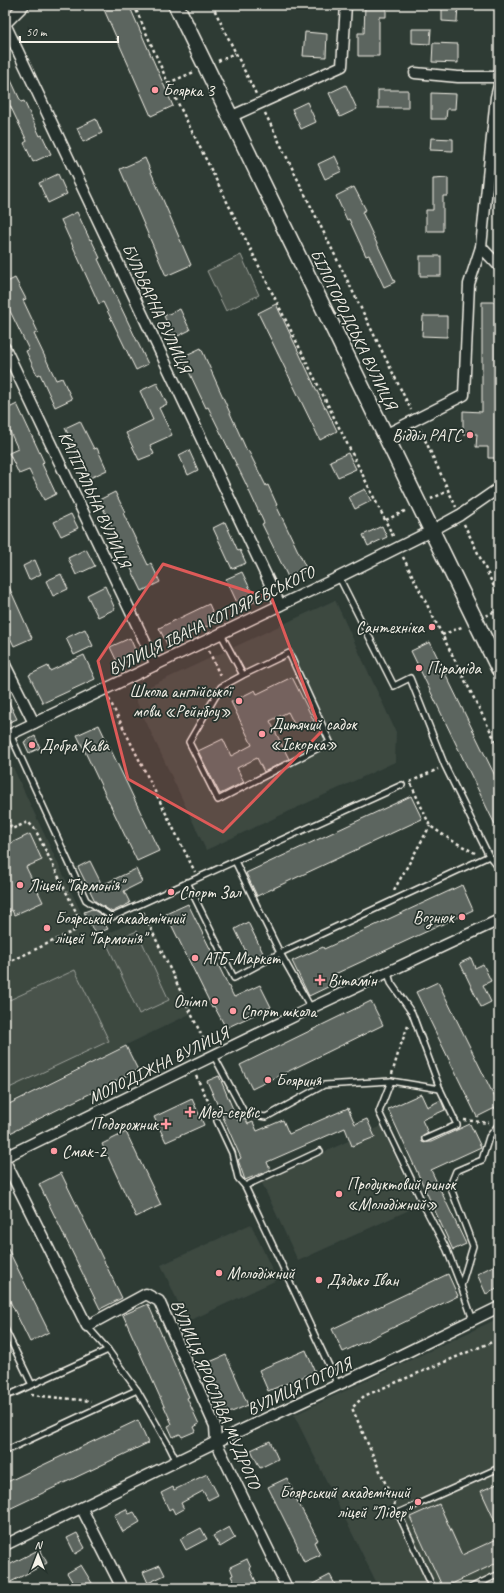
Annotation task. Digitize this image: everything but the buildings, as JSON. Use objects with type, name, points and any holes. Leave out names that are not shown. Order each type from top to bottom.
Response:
[{"type":"street","points":[[5,24],[24,5]]},
{"type":"street","name":"БІЛОГОРОДСЬКА ВУЛИЦЯ","points":[[176,5],[431,531],[493,652],[499,669]]},
{"type":"street","points":[[230,117],[260,102],[342,66],[346,5]]},
{"type":"street","name":"БУЛЬВАРНА ВУЛИЦЯ","points":[[5,24],[280,605]]},
{"type":"street","points":[[415,73],[458,77],[499,77]]},
{"type":"street","points":[[385,435],[464,395],[469,284],[481,247],[496,97],[499,85]]},
{"type":"street","points":[[481,247],[499,266]]},
{"type":"street","name":"КАПІТАЛЬНА ВУЛИЦЯ","points":[[5,348],[156,664]]},
{"type":"street","name":"ВУЛИЦЯ ІВАНА КОТЛЯРЕВСЬКОГО","points":[[8,736],[339,577],[431,531],[460,515],[499,488]]},
{"type":"street","points":[[5,665],[34,723]]},
{"type":"street","name":"МОЛОДІЖНА ВУЛИЦЯ","points":[[5,1157],[311,1008],[499,920]]},
{"type":"street","points":[[5,1161],[86,1326]]},
{"type":"street","name":"ВУЛИЦЯ ЯРОСЛАВА МУДРОГО","points":[[86,1326],[146,1294],[159,1301],[215,1426],[216,1442],[287,1588]]},
{"type":"street","name":"ВУЛИЦЯ ГОГОЛЯ","points":[[5,1545],[82,1509],[216,1442],[499,1307]]},
{"type":"street","points":[[82,1509],[122,1588]]},
{"type":"lane","points":[[339,577],[394,686],[410,678],[445,766],[487,857],[499,868]]},
{"type":"lane","points":[[221,634],[243,675]]},
{"type":"lane","points":[[289,653],[330,742],[218,800],[189,742],[221,687],[243,675],[289,653]]},
{"type":"lane","points":[[8,736],[86,900],[112,917],[402,785]]},
{"type":"lane","points":[[187,882],[234,978],[280,953],[487,857]]},
{"type":"lane","points":[[235,861],[280,953],[311,1008]]},
{"type":"lane","points":[[388,973],[391,983],[412,1013],[440,1089],[457,1125],[424,1139]]},
{"type":"lane","points":[[214,1056],[245,1114],[266,1117],[324,1085],[391,1080],[440,1089]]},
{"type":"lane","points":[[391,1080],[379,1112],[447,1250],[473,1320]]},
{"type":"lane","points":[[217,1121],[232,1153],[238,1178],[245,1186],[338,1385]]},
{"type":"lane","points":[[461,1286],[474,1246],[450,1186],[456,1171],[482,1160],[489,1137],[498,1124]]},
{"type":"lane","points":[[245,1186],[320,1151]]},
{"type":"lane","points":[[86,1326],[108,1350],[138,1390],[177,1462]]},
{"type":"lane","points":[[5,1329],[32,1385]]},
{"type":"lane","points":[[5,1396],[108,1350]]},
{"type":"lane","points":[[5,1451],[138,1390]]},
{"type":"lane","points":[[432,1588],[398,1513],[499,1468]]},
{"type":"lane","points":[[470,1588],[499,1574]]},
{"type":"path","points":[[134,5],[168,83],[499,748]]},
{"type":"path","points":[[212,5],[415,419],[499,597]]},
{"type":"path","points":[[208,650],[225,686]]},
{"type":"path","points":[[104,689],[198,878]]},
{"type":"path","points":[[402,785],[445,766]]},
{"type":"path","points":[[410,782],[430,826],[451,840],[487,857]]},
{"type":"path","points":[[5,814],[12,829],[28,822],[35,829],[77,914],[76,930],[5,964]]},
{"type":"path","points":[[386,905],[430,826]]},
{"type":"path","points":[[140,904],[207,1048]]},
{"type":"path","points":[[391,1080],[400,1047],[412,1013]]},
{"type":"path","points":[[196,1076],[217,1121]]},
{"type":"path","points":[[454,1119],[498,1124]]},
{"type":"path","points":[[398,1513],[352,1408],[364,1396],[499,1339]]},
{"type":"path","points":[[14,1393],[109,1403]]},
{"type":"highlighted area","points":[[163,564],[272,599],[321,732],[223,832],[128,779],[98,661]]},
{"type":"shaded area","points":[[241,255],[259,295],[226,311],[207,271]]},
{"type":"shaded area","points":[[335,600],[396,732],[395,762],[206,850],[133,694]]},
{"type":"shaded area","name":"Боярський академічний ліцей \"Гармонія\"","points":[[9,759],[94,940],[147,915],[192,1013],[5,1104],[5,761]]},
{"type":"shaded area","points":[[137,931],[169,1000],[139,1014],[107,944]]},
{"type":"shaded area","points":[[75,970],[109,1041],[5,1090],[5,1002]]},
{"type":"shaded area","name":"Продуктовий ринок «Молодіжний»","points":[[381,1126],[418,1206],[298,1261],[261,1181]]},
{"type":"shaded area","name":"Молодіжний","points":[[251,1224],[277,1280],[187,1322],[161,1265]]},
{"type":"shaded area","name":"Боярський академічний ліцей \"Лідер\"","points":[[499,1318],[499,1588],[379,1588],[294,1415]]},
{"type":"place","name":"Боярка 3","points":[[155,90]]},
{"type":"place","name":"Відділ РАГС","points":[[470,435]]},
{"type":"place","name":"Сантехніка","points":[[432,627]]},
{"type":"place","name":"Піраміда","points":[[419,668]]},
{"type":"place","name":"Школа англійської мови «Рейнбоу»","points":[[239,701]]},
{"type":"place","name":"Дитячий садок «Іскорка»","points":[[262,734]]},
{"type":"place","name":"Добра Кава","points":[[32,745]]},
{"type":"place","name":"Ліцей \"Гармонія\"","points":[[20,885]]},
{"type":"place","name":"Спорт Зал","points":[[171,892]]},
{"type":"place","name":"Вознюк","points":[[462,917]]},
{"type":"place","name":"Боярський академічний ліцей \"Гармонія\"","points":[[47,928]]},
{"type":"place","name":"АТБ-Маркет","points":[[195,958]]},
{"type":"place","name":"Вітамін","points":[[320,980]]},
{"type":"place","name":"Олімп","points":[[215,1001]]},
{"type":"place","name":"Спорт школа","points":[[233,1011]]},
{"type":"place","name":"Бояриня","points":[[268,1080]]},
{"type":"place","name":"Мед-сервіс","points":[[190,1112]]},
{"type":"place","name":"Подорожник","points":[[166,1124]]},
{"type":"place","name":"Смак-2","points":[[54,1151]]},
{"type":"place","name":"Продуктовий ринок «Молодіжний»","points":[[339,1194]]},
{"type":"place","name":"Молодіжний","points":[[219,1273]]},
{"type":"place","name":"Дядько Іван","points":[[319,1280]]},
{"type":"place","name":"Боярський академічний ліцей \"Лідер\"","points":[[418,1502]]}]
